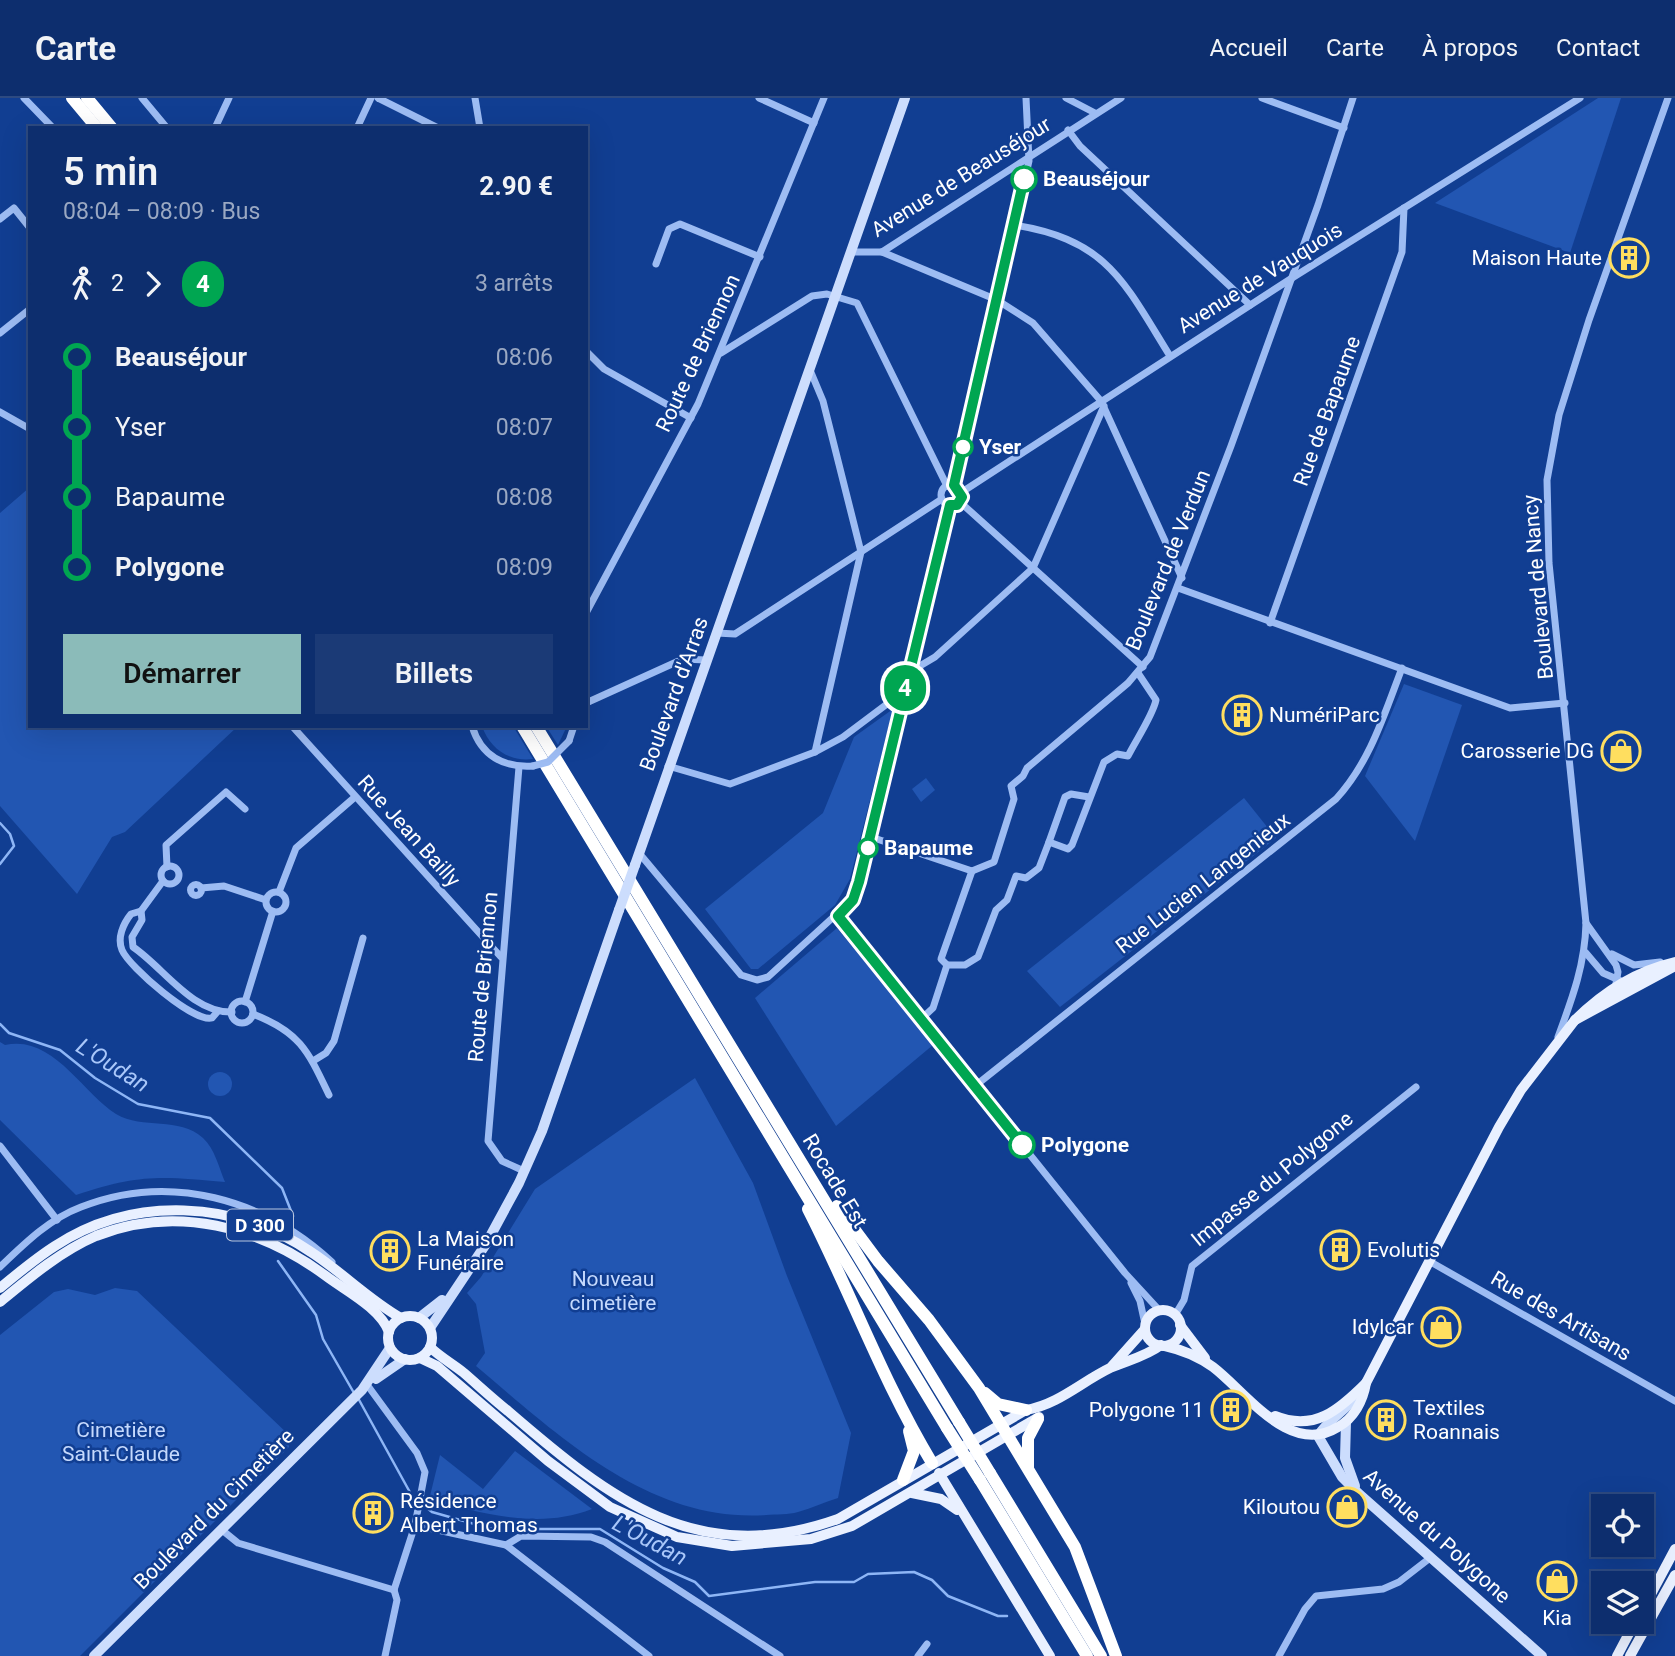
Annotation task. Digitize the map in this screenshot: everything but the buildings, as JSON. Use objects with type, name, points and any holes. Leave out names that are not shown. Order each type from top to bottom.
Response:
[{"type":"highway","points":[[72,98],[95,126]]},
{"type":"highway","points":[[88,98],[110,126]]},
{"type":"highway","name":"Rocade Est","points":[[523,728],[793,1170],[985,1477],[1101,1656]]},
{"type":"highway","name":"Rocade Est","points":[[537,728],[820,1193],[953,1425]]},
{"type":"highway","points":[[793,1170],[795,1184],[835,1261],[904,1415],[932,1463]]},
{"type":"highway","points":[[820,1193],[836,1205],[878,1261],[938,1331],[979,1388],[1002,1431],[1075,1547],[1116,1656]]},
{"type":"highway","points":[[979,1388],[998,1404],[1026,1410]]},
{"type":"highway","points":[[903,1480],[914,1451],[904,1415]]},
{"type":"highway","points":[[1028,1471],[1028,1438],[1038,1419]]},
{"type":"highway","name":"Rocade Est","points":[[985,1477],[1087,1656]]},
{"type":"main road","name":"Boulevard d'Arras","points":[[430,1328],[486,1244],[524,1171],[541,1131],[905,98]]},
{"type":"main road","points":[[1575,1020],[1675,963]]},
{"type":"main road","points":[[1318,1436],[1324,1425],[1347,1410],[1366,1383],[1515,1099],[1557,1040],[1593,1003],[1619,983],[1654,967],[1675,963]]},
{"type":"main road","name":"D 300","points":[[0,1288],[56,1245],[97,1224],[135,1213],[179,1209],[234,1216],[282,1234],[311,1251],[363,1297],[389,1332]]},
{"type":"main road","name":"D 300","points":[[0,1302],[55,1260],[83,1243],[127,1228],[189,1221],[242,1230],[279,1246],[350,1294],[363,1297],[401,1318]]},
{"type":"main road","name":"Boulevard d'Arras","points":[[419,1318],[453,1290]]},
{"type":"main road","points":[[1110,1368],[1152,1314],[1160,1311],[1177,1320],[1214,1368]]},
{"type":"main road","points":[[420,1358],[430,1347],[430,1328],[419,1318],[401,1318],[389,1332],[390,1348],[405,1359],[420,1358],[437,1366],[585,1490],[631,1518],[677,1537],[741,1547],[811,1539],[868,1519],[941,1476],[1026,1410],[1047,1406],[1110,1368],[1138,1359],[1178,1337],[1177,1320]]},
{"type":"main road","points":[[1145,1326],[1149,1339],[1187,1352],[1214,1368],[1287,1428],[1318,1436],[1346,1423]]},
{"type":"main road","points":[[430,1347],[565,1461],[604,1489],[645,1512],[681,1526],[751,1535],[805,1528],[838,1519],[932,1463],[1002,1431],[1038,1419],[1047,1406]]},
{"type":"main road","name":"Boulevard du Cimetière","points":[[365,1388],[390,1348]]},
{"type":"main road","name":"Boulevard du Cimetière","points":[[94,1656],[353,1399],[405,1359]]},
{"type":"main road","points":[[1261,1409],[1290,1421],[1307,1423],[1329,1415],[1366,1383]]},
{"type":"main road","points":[[1358,1493],[1345,1458],[1346,1423],[1364,1395],[1366,1383]]},
{"type":"main road","name":"Avenue du Polygone","points":[[1318,1436],[1342,1477],[1358,1493],[1542,1656]]},
{"type":"main road","points":[[932,1463],[1050,1656]]},
{"type":"main road","points":[[912,1493],[941,1499],[954,1507],[991,1560]]},
{"type":"main road","points":[[1654,1588],[1675,1549]]},
{"type":"main road","points":[[1630,1656],[1675,1575]]},
{"type":"main road","points":[[1617,1656],[1629,1634]]},
{"type":"street","points":[[24,98],[50,126]]},
{"type":"street","points":[[142,98],[165,126]]},
{"type":"street","points":[[216,126],[229,98]]},
{"type":"street","points":[[358,126],[371,98]]},
{"type":"street","points":[[378,98],[434,126]]},
{"type":"street","points":[[475,98],[480,126]]},
{"type":"street","points":[[760,98],[814,123]]},
{"type":"street","name":"Route de Briennon","points":[[588,609],[691,418],[721,353],[824,98]]},
{"type":"street","points":[[942,499],[942,490],[951,485],[1014,225],[1028,156],[1026,98]]},
{"type":"street","points":[[1066,98],[1095,113]]},
{"type":"street","name":"Avenue de Beauséjour","points":[[851,252],[882,252],[1121,98]]},
{"type":"street","points":[[1262,98],[1344,128]]},
{"type":"street","name":"Boulevard de Verdun","points":[[972,871],[994,862],[1014,799],[1011,786],[1023,776],[1027,768],[1141,670],[1182,578],[1292,278],[1353,98]]},
{"type":"street","name":"Avenue de Vauquois","points":[[962,492],[1292,278],[1580,98]]},
{"type":"street","name":"Boulevard de Nancy","points":[[1557,1040],[1576,992],[1586,953],[1586,923],[1549,563],[1547,480],[1559,415],[1581,343],[1668,98]]},
{"type":"street","points":[[1068,130],[1080,146],[1250,305]]},
{"type":"street","points":[[0,219],[14,208],[28,226]]},
{"type":"street","name":"Rue de Bapaume","points":[[1270,623],[1402,252],[1404,208]]},
{"type":"street","points":[[656,264],[670,229],[680,224],[760,257]]},
{"type":"street","points":[[1014,225],[1066,236],[1094,253],[1124,283],[1170,356]]},
{"type":"street","points":[[882,252],[997,300],[1033,323],[1102,403],[1182,578]]},
{"type":"street","points":[[721,353],[812,296],[836,296],[857,303],[951,485],[962,492],[960,502]]},
{"type":"street","points":[[0,333],[28,311]]},
{"type":"street","points":[[588,353],[604,369],[691,418]]},
{"type":"street","points":[[809,368],[823,401],[861,552],[815,752]]},
{"type":"street","points":[[908,673],[935,657],[1033,568],[1102,403]]},
{"type":"street","points":[[0,412],[28,428]]},
{"type":"street","points":[[716,633],[735,634],[942,499]]},
{"type":"street","points":[[942,499],[950,505]]},
{"type":"street","points":[[960,502],[1141,670],[1156,700],[1154,710],[1142,726],[1128,756],[1117,754],[1104,762],[1072,845],[1068,849],[1049,842]]},
{"type":"street","points":[[950,505],[960,502]]},
{"type":"street","points":[[639,853],[741,975],[757,980],[768,976],[853,900],[871,837],[950,505]]},
{"type":"street","points":[[1178,588],[1510,708],[1565,703]]},
{"type":"street","points":[[588,702],[683,659],[706,660]]},
{"type":"street","name":"Rue Lucien Langenieux","points":[[975,1086],[1336,799],[1357,776],[1371,748],[1402,668]]},
{"type":"street","points":[[668,766],[730,784],[815,752],[843,737],[904,692]]},
{"type":"street","name":"Rue Jean Bailly","points":[[294,728],[501,957]]},
{"type":"street","points":[[473,728],[481,746],[489,754],[519,767],[548,762],[569,741],[573,728]]},
{"type":"street","name":"Route de Briennon","points":[[519,767],[501,957],[488,1141],[502,1161],[524,1171]]},
{"type":"street","points":[[167,867],[163,850],[166,845],[226,792],[245,809]]},
{"type":"street","points":[[871,837],[972,871],[941,959],[947,965],[965,965],[978,957],[996,910],[1007,900],[1016,876],[1026,878],[1038,868],[1065,797],[1071,794],[1089,797]]},
{"type":"street","points":[[279,892],[296,848],[355,797]]},
{"type":"street","points":[[167,867],[176,869],[177,880]]},
{"type":"street","points":[[167,867],[162,871],[163,881],[141,911],[131,914],[121,933],[123,952],[131,964],[182,1007],[201,1018],[212,1018],[218,1011]]},
{"type":"street","points":[[177,880],[191,888],[197,884],[201,888],[224,886],[266,900]]},
{"type":"street","points":[[163,881],[170,884],[177,880]]},
{"type":"street","points":[[279,892],[286,897],[286,906],[280,912],[268,908],[266,900],[271,893],[279,892]]},
{"type":"street","points":[[141,911],[142,920],[132,937],[134,947],[153,960],[194,999],[218,1011],[232,1013]]},
{"type":"street","points":[[245,1002],[273,911]]},
{"type":"street","points":[[838,916],[1125,1273],[1160,1311]]},
{"type":"street","points":[[1586,923],[1609,953],[1618,972],[1619,983],[1612,999]]},
{"type":"street","points":[[313,1061],[326,1053],[334,1041],[363,939]]},
{"type":"street","points":[[1586,953],[1603,973],[1619,983],[1646,981]]},
{"type":"street","points":[[1609,953],[1634,965],[1675,963]]},
{"type":"street","points":[[921,1019],[933,1007],[947,965]]},
{"type":"street","points":[[245,1002],[251,1006],[253,1014],[249,1021],[242,1023],[234,1020],[232,1013],[234,1005],[245,1002]]},
{"type":"street","points":[[253,1014],[286,1028],[300,1041],[329,1095]]},
{"type":"street","name":"Impasse du Polygone","points":[[1177,1320],[1192,1266],[1416,1087]]},
{"type":"street","points":[[0,1146],[57,1220]]},
{"type":"street","points":[[0,1267],[28,1240],[80,1207],[145,1192],[175,1191],[211,1196],[245,1206],[294,1230],[363,1297]]},
{"type":"street","name":"Rue des Artisans","points":[[1429,1261],[1675,1401]]},
{"type":"street","points":[[1125,1273],[1140,1301],[1145,1326]]},
{"type":"street","points":[[365,1388],[416,1453],[425,1472],[415,1525],[394,1590],[397,1600],[385,1656]]},
{"type":"street","points":[[415,1525],[506,1545],[649,1656]]},
{"type":"street","points":[[222,1530],[238,1543],[394,1590]]},
{"type":"street","points":[[506,1545],[521,1536],[591,1537],[605,1542],[780,1656]]},
{"type":"street","points":[[1279,1656],[1305,1609],[1316,1597],[1383,1589],[1399,1582],[1430,1558]]},
{"type":"street","points":[[918,1656],[927,1644]]},
{"type":"green space","points":[[1598,98],[1621,98],[1570,253],[1435,203]]},
{"type":"green space","points":[[28,489],[28,728],[236,728],[125,832],[112,837],[77,894],[0,806],[0,513]]},
{"type":"green space","points":[[1404,684],[1462,705],[1415,841],[1365,776]]},
{"type":"green space","points":[[893,709],[850,879],[835,905],[758,969],[751,969],[705,909],[823,813],[854,737]]},
{"type":"green space","points":[[483,728],[514,728],[533,759],[508,756],[495,747]]},
{"type":"green space","points":[[547,728],[566,728],[558,745]]},
{"type":"green space","points":[[926,778],[935,790],[921,802],[912,789]]},
{"type":"green space","points":[[1244,798],[1276,838],[1060,1007],[1027,971]]},
{"type":"green space","points":[[837,928],[933,1045],[836,1126],[755,998]]},
{"type":"green space","points":[[0,1042],[5,1045],[22,1044],[37,1048],[52,1056],[116,1114],[127,1119],[183,1127],[193,1131],[211,1148],[225,1182],[150,1178],[116,1183],[76,1195],[0,1120]]},
{"type":"green space","points":[[220,1072],[228,1076],[232,1084],[228,1092],[220,1096],[212,1092],[208,1084],[212,1076]]},
{"type":"green space","name":"Nouveau cimetière","points":[[695,1078],[753,1183],[787,1276],[851,1433],[838,1498],[794,1513],[724,1514],[683,1505],[645,1490],[574,1446],[476,1366],[485,1353],[476,1304],[467,1293],[481,1277],[535,1189]]},
{"type":"green space","name":"Cimetière Saint-Claude","points":[[115,1288],[137,1291],[289,1435],[289,1447],[80,1656],[0,1656],[0,1335],[54,1292],[68,1289],[95,1295]]},
{"type":"green space","points":[[515,1451],[592,1509],[572,1515],[531,1519],[490,1514],[429,1500],[440,1455],[483,1489]]},
{"type":"waterway","name":"L'Oudan","points":[[0,823],[10,834],[14,846],[0,864]]},
{"type":"waterway","name":"L'Oudan","points":[[0,1024],[9,1033],[60,1050],[95,1078],[138,1104],[210,1118],[282,1188],[293,1216]]},
{"type":"waterway","name":"L'Oudan","points":[[278,1261],[316,1315],[323,1339],[354,1393]]},
{"type":"waterway","name":"L'Oudan","points":[[358,1398],[412,1496],[432,1512],[492,1529],[600,1529],[663,1568],[695,1582],[709,1596],[815,1582],[854,1582],[868,1574],[914,1572],[932,1580],[948,1596],[998,1616],[1007,1616]]},
{"type":"bus line","name":"4","points":[[1022,1145],[838,916],[853,900],[859,882],[882,797],[904,692],[950,505],[957,505],[962,497],[962,492],[954,485],[1024,179]]},
{"type":"place","name":"Beauséjour","points":[[1024,179]]},
{"type":"place","name":"Maison Haute","points":[[1629,258]]},
{"type":"place","name":"Yser","points":[[963,447]]},
{"type":"place","name":"NumériParc","points":[[1242,715]]},
{"type":"place","name":"Carosserie DG","points":[[1621,751]]},
{"type":"place","name":"Bapaume","points":[[868,848]]},
{"type":"place","name":"Polygone","points":[[1022,1145]]},
{"type":"place","name":"Evolutis","points":[[1340,1250]]},
{"type":"place","name":"La Maison Funéraire","points":[[390,1251]]},
{"type":"place","name":"Idylcar","points":[[1441,1327]]},
{"type":"place","name":"Polygone 11","points":[[1231,1410]]},
{"type":"place","name":"Textiles Roannais","points":[[1386,1420]]},
{"type":"place","name":"Kiloutou","points":[[1347,1507]]},
{"type":"place","name":"Résidence Albert Thomas","points":[[373,1513]]},
{"type":"place","name":"Kia","points":[[1557,1581]]}]
